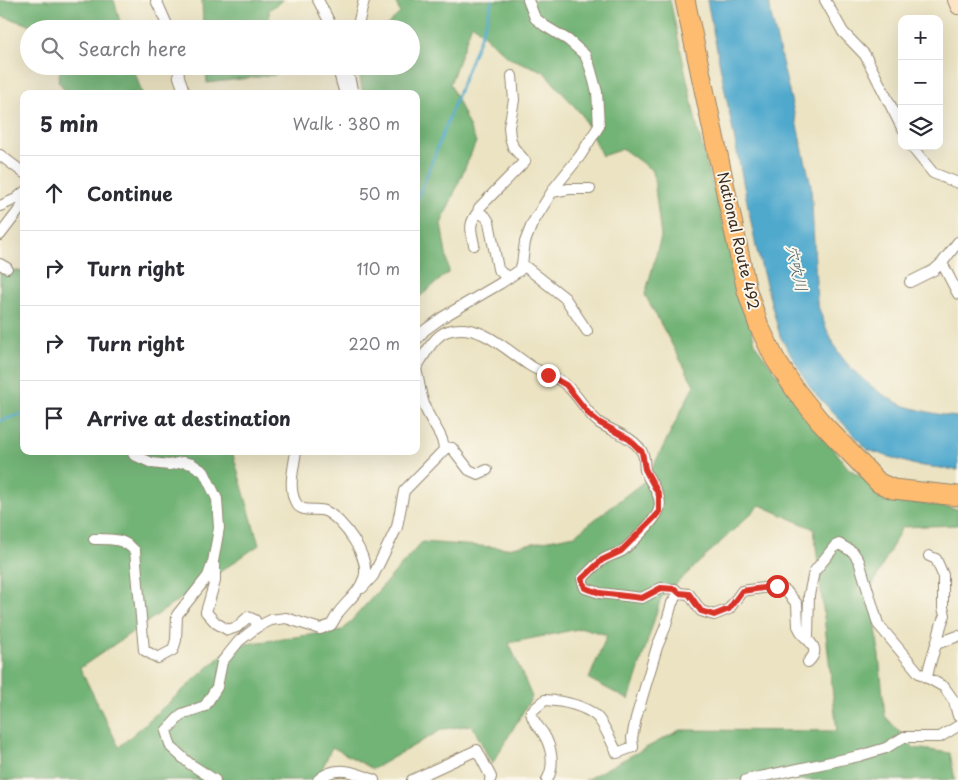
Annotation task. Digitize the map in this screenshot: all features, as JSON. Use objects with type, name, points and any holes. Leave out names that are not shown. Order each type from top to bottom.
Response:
[{"type":"highway","name":"National Route 492","points":[[686,0],[746,291],[759,326],[775,359],[796,391],[820,421],[879,483],[893,489],[958,496]]},
{"type":"main road","points":[[955,0],[958,7]]},
{"type":"street","points":[[156,0],[165,20]]},
{"type":"street","points":[[318,0],[329,20]]},
{"type":"street","points":[[359,20],[364,0]]},
{"type":"street","points":[[420,336],[442,318],[520,270],[532,224],[552,192],[580,156],[599,126],[597,92],[585,55],[568,40],[536,18],[528,0]]},
{"type":"street","points":[[825,0],[843,32],[865,56],[898,120]]},
{"type":"street","points":[[179,75],[184,90]]},
{"type":"street","points":[[340,75],[344,90]]},
{"type":"street","points":[[349,75],[352,90]]},
{"type":"street","points":[[474,245],[470,226],[471,221],[479,208],[525,161],[513,147],[510,137],[514,100],[512,76]]},
{"type":"street","points":[[914,150],[933,173],[958,183]]},
{"type":"street","points":[[0,155],[20,170]]},
{"type":"street","points":[[552,192],[590,188]]},
{"type":"street","points":[[0,206],[20,196]]},
{"type":"street","points":[[0,235],[20,209]]},
{"type":"street","points":[[478,212],[486,217],[489,222],[498,269],[510,277]]},
{"type":"street","points":[[910,282],[934,270],[942,263],[958,242]]},
{"type":"street","points":[[942,263],[958,294]]},
{"type":"street","points":[[522,264],[565,298],[587,331]]},
{"type":"street","points":[[420,362],[438,336],[448,331],[478,332],[500,344],[529,366],[566,385],[589,414],[600,423],[629,439],[642,452],[645,469],[659,495],[659,512],[621,551],[602,560],[591,569],[582,579],[585,588],[600,593],[642,598],[661,588],[675,589],[679,593],[689,594],[701,611],[714,615],[729,609],[742,591],[777,586],[786,591],[797,604],[798,626],[815,650],[813,657],[808,662]]},
{"type":"street","points":[[215,780],[190,764],[171,747],[166,731],[182,714],[205,706],[216,688],[222,662],[239,641],[257,627],[271,620],[286,618],[320,629],[331,625],[339,612],[373,576],[397,527],[404,491],[444,450],[444,442],[430,419],[420,386]]},
{"type":"street","points":[[444,447],[452,448],[469,470],[478,474],[487,470]]},
{"type":"street","points":[[134,455],[152,463],[169,465],[183,462],[192,464],[204,472],[217,499],[219,528],[215,556],[215,581],[206,612],[216,623],[228,630],[237,627],[248,616],[256,620],[257,627]]},
{"type":"street","points":[[295,455],[291,488],[295,503],[311,511],[324,511],[343,525],[361,553],[365,563],[365,577],[353,597]]},
{"type":"street","points":[[94,539],[118,539],[129,544],[135,551],[144,650],[158,658],[173,650],[176,640],[177,616],[208,576],[215,556]]},
{"type":"street","points":[[803,635],[808,636],[809,595],[814,572],[835,546],[840,544],[853,552],[860,561],[878,624],[919,673],[956,696],[958,716]]},
{"type":"street","points":[[927,678],[931,655],[945,615],[943,608],[943,575],[936,559],[929,556]]},
{"type":"street","points":[[547,780],[551,772],[551,750],[545,736],[532,718],[531,712],[545,700],[560,701],[581,708],[596,716],[617,753],[633,748],[632,738],[636,718],[657,647],[666,628],[672,603],[679,593]]},
{"type":"street","points":[[936,644],[958,636]]},
{"type":"street","points":[[746,780],[859,756],[886,748],[904,738],[940,737],[958,726]]},
{"type":"street","points":[[412,780],[477,750],[491,777],[490,780]]},
{"type":"street","points":[[318,780],[324,774],[336,770],[354,772],[374,780]]},
{"type":"green space","points":[[0,0],[114,0],[120,20],[20,20],[20,22],[0,16]]},
{"type":"green space","points":[[202,0],[283,0],[269,10],[270,20],[203,20]]},
{"type":"green space","points":[[395,0],[670,0],[698,131],[756,346],[848,468],[897,500],[958,509],[958,525],[902,527],[872,586],[885,716],[914,748],[950,753],[955,780],[585,780],[680,730],[837,731],[814,529],[760,505],[661,598],[629,700],[589,679],[607,635],[583,628],[509,643],[532,697],[492,764],[472,725],[443,729],[373,769],[332,747],[317,780],[0,780],[0,268],[20,271],[20,455],[233,455],[259,545],[80,668],[119,747],[232,646],[343,630],[422,542],[507,548],[575,535],[647,479],[694,385],[645,295],[661,237],[653,171],[623,149],[602,156],[582,115],[543,71],[509,58],[472,24],[450,84],[476,142],[441,224],[449,272],[420,297],[420,90],[362,90],[360,75],[420,75],[420,20],[393,20],[400,13]]},
{"type":"green space","points":[[59,75],[136,75],[141,90],[65,90],[58,81]]},
{"type":"green space","points":[[207,75],[275,75],[207,83]]},
{"type":"water","name":"穴吹川","points":[[707,0],[769,0],[811,185],[817,303],[827,330],[833,344],[846,363],[859,376],[883,394],[911,408],[958,417],[958,470],[915,465],[868,450],[812,390],[780,336],[756,247]]},
{"type":"waterway","points":[[420,193],[487,19],[492,0]]},
{"type":"waterway","points":[[0,421],[20,414]]},
{"type":"route","points":[[548,375],[566,385],[589,414],[600,423],[629,439],[642,452],[645,469],[659,495],[659,512],[638,536],[621,551],[602,560],[591,569],[582,579],[585,588],[600,593],[642,598],[661,588],[675,589],[679,593],[689,594],[701,611],[714,615],[729,609],[742,591],[777,586]]}]
